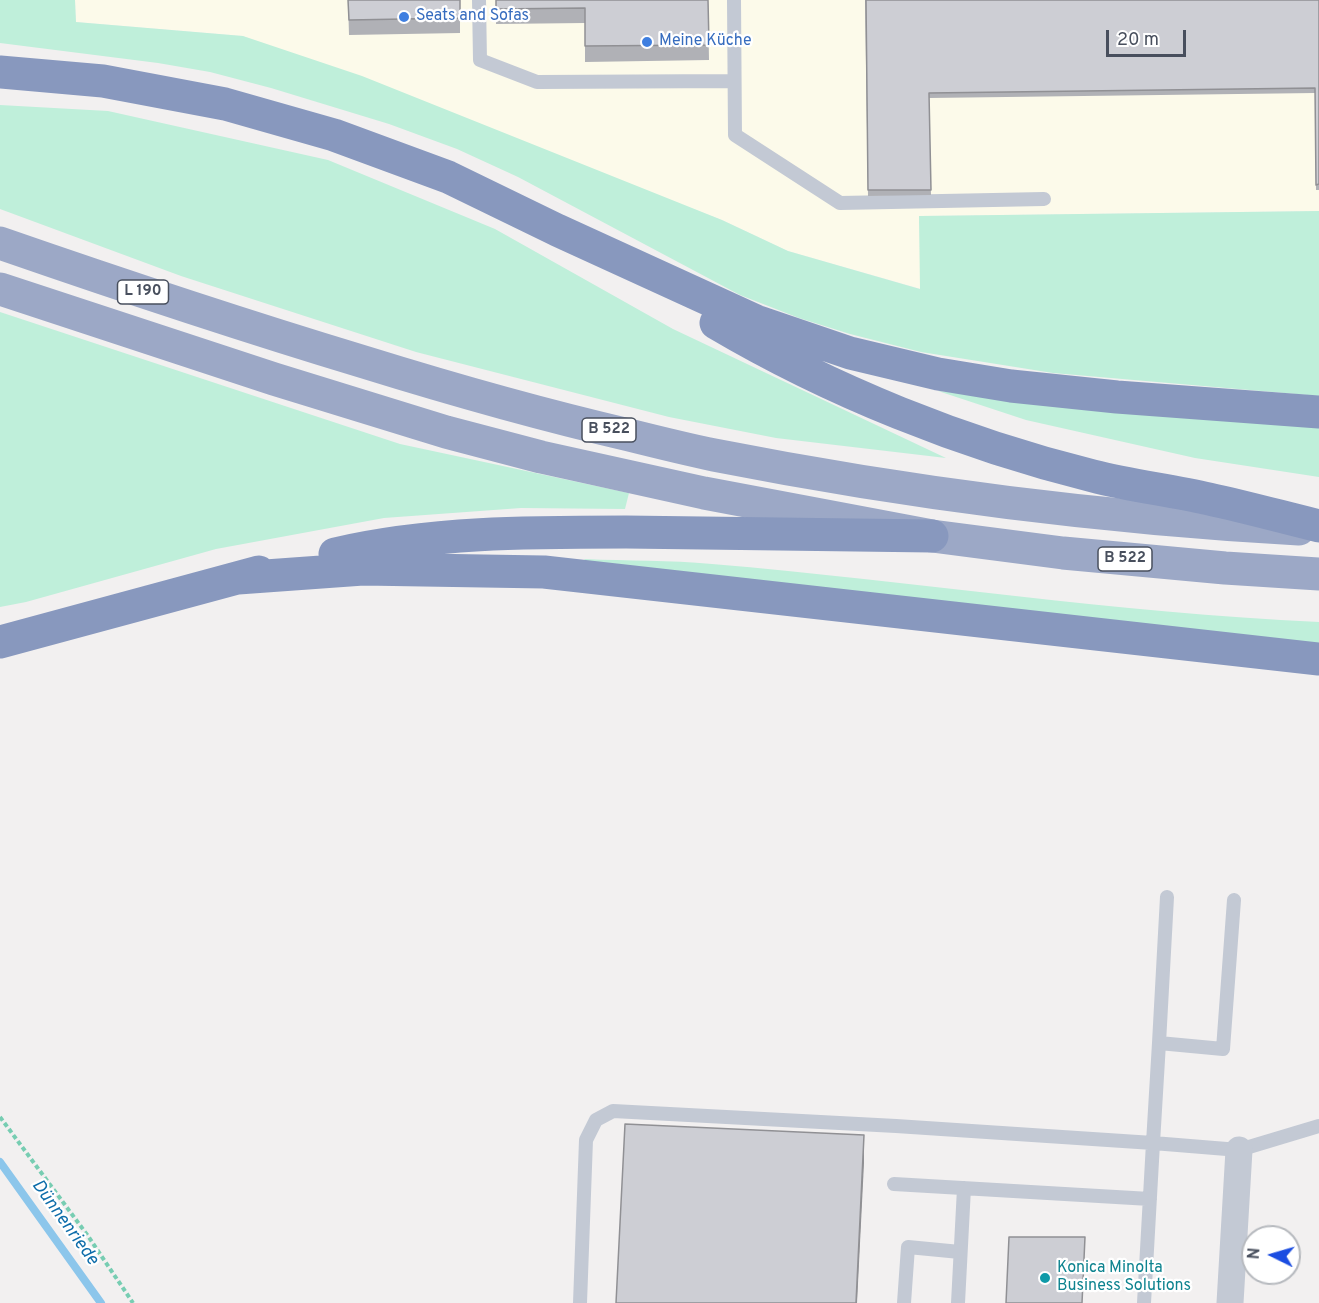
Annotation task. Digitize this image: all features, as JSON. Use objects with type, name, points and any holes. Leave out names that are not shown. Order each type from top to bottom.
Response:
[{"type":"highway","points":[[0,72],[104,81],[225,104],[334,135],[448,177],[556,230],[756,321],[850,353],[938,374],[1011,386],[1117,397],[1319,412]]},
{"type":"highway","points":[[556,230],[740,338],[818,377],[904,414],[986,444],[1094,476],[1207,498],[1319,528]]},
{"type":"highway","name":"L 190","points":[[0,243],[286,338]]},
{"type":"highway","name":"L 190","points":[[0,289],[274,379]]},
{"type":"highway","name":"B 522","points":[[286,338],[458,391],[549,416],[712,455],[937,493],[1066,510],[1226,525],[1319,528]]},
{"type":"highway","name":"B 522","points":[[274,379],[447,432],[541,457],[704,493],[932,536],[1064,553],[1319,574]]},
{"type":"highway","points":[[0,642],[238,578],[345,552],[417,541],[488,534],[654,532],[932,536]]},
{"type":"highway","points":[[238,578],[363,569],[544,572],[1319,659]]},
{"type":"street","points":[[1230,1303],[1239,1150]]},
{"type":"lane","points":[[479,0],[480,60],[537,82],[734,81]]},
{"type":"lane","points":[[734,0],[735,135],[840,203],[1044,199]]},
{"type":"lane","points":[[1144,1303],[1167,897]]},
{"type":"lane","points":[[1159,1043],[1223,1049],[1234,900]]},
{"type":"lane","points":[[580,1303],[586,1140],[596,1120],[613,1111],[896,1126],[1239,1150],[1319,1126]]},
{"type":"lane","points":[[894,1184],[1150,1199]]},
{"type":"lane","points":[[958,1303],[964,1188]]},
{"type":"lane","points":[[904,1303],[908,1248],[960,1252]]},
{"type":"path","points":[[0,1117],[88,1236],[133,1303]]},
{"type":"shaded area","points":[[75,0],[1319,0],[1319,211],[919,216],[921,289],[788,251],[722,220],[243,36],[76,22]]},
{"type":"green space","points":[[0,0],[75,0],[76,22],[243,36],[362,76],[722,220],[788,251],[920,289],[919,216],[1319,211],[1319,396],[1053,373],[921,352],[850,334],[799,318],[740,295],[518,177],[457,149],[389,124],[210,72],[158,63],[0,43]]},
{"type":"green space","points":[[0,105],[108,111],[328,160],[495,229],[673,329],[946,458],[776,438],[669,417],[416,352],[181,276],[0,209]]},
{"type":"green space","points":[[0,312],[400,444],[629,493],[625,509],[521,508],[384,518],[216,549],[26,602],[0,607]]},
{"type":"green space","points":[[938,391],[1319,426],[1319,477],[1195,458],[1026,420]]},
{"type":"green space","points":[[585,559],[712,564],[1167,612],[1319,622],[1319,645],[582,563]]},
{"type":"building","points":[[348,0],[460,0],[460,18],[349,20]]},
{"type":"building","name":"Meine Küche","points":[[496,0],[708,0],[709,45],[585,46],[585,8],[496,9]]},
{"type":"building","points":[[866,0],[1319,0],[1319,184],[1316,185],[1315,88],[929,93],[931,190],[868,190]]},
{"type":"building","points":[[625,1124],[864,1135],[856,1303],[616,1303]]},
{"type":"building","name":"Konica Minolta Business Solutions","points":[[1009,1237],[1085,1237],[1082,1303],[1006,1303]]},
{"type":"waterway","name":"Dünnenriede","points":[[0,1162],[101,1303]]},
{"type":"place","name":"Seats and Sofas","points":[[404,17]]},
{"type":"place","name":"Meine Küche","points":[[647,42]]},
{"type":"place","name":"Konica Minolta Business Solutions","points":[[1045,1278]]}]
